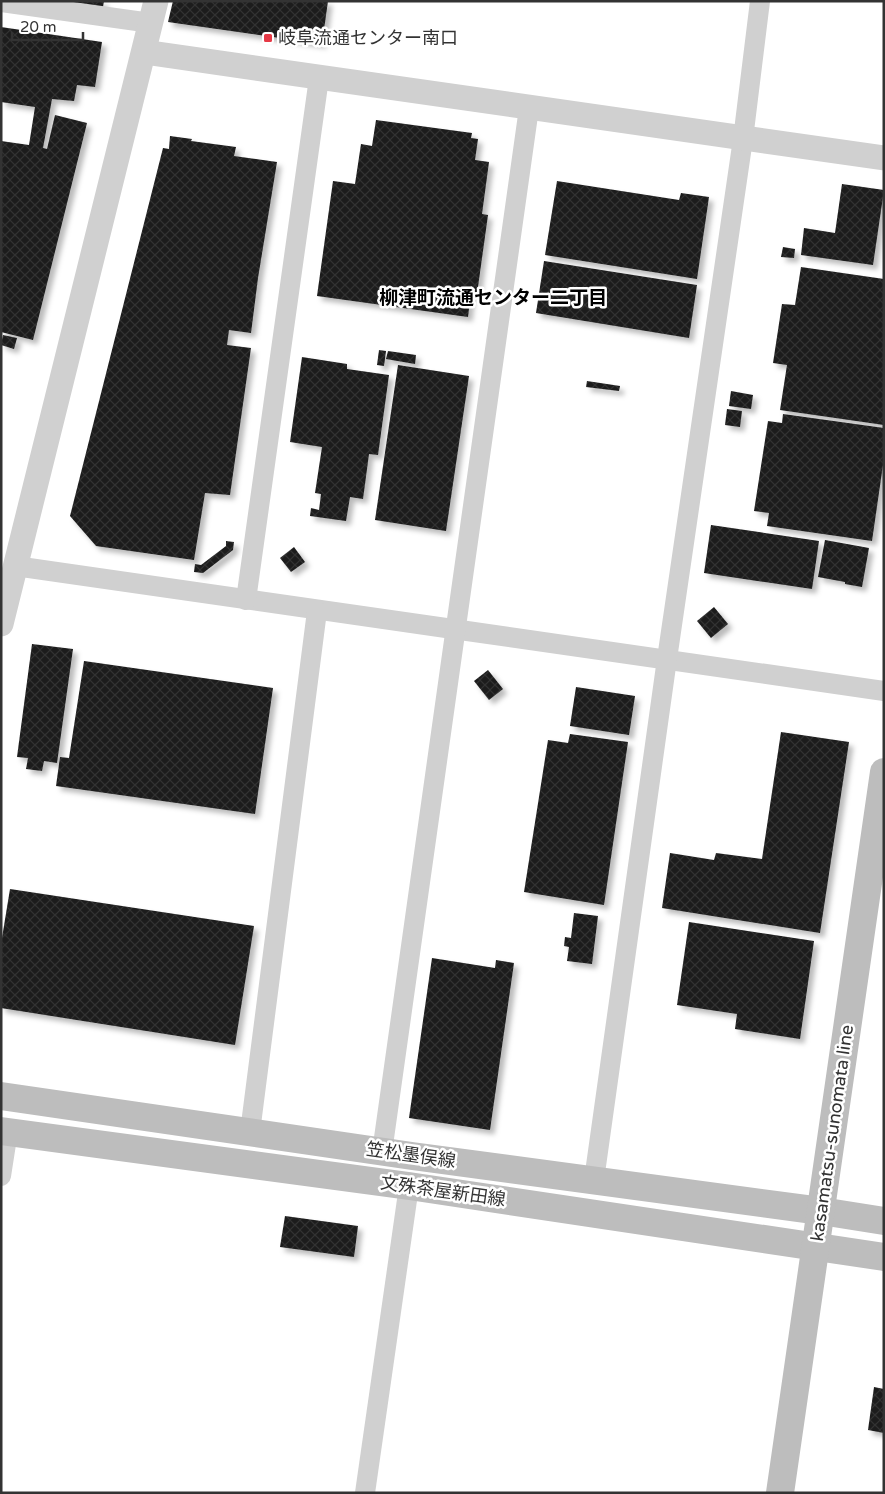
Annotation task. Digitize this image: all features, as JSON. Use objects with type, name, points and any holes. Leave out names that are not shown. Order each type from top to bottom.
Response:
[{"type":"main road","name":"kasamatsu-sunomata line","points":[[780,1493],[884,772]]},
{"type":"main road","name":"笠松墨俣線","points":[[1,1096],[884,1221]]},
{"type":"main road","name":"文殊茶屋新田線","points":[[4,1131],[409,1186],[884,1258]]},
{"type":"street","points":[[594,1180],[667,659],[743,139],[760,1]]},
{"type":"street","points":[[1,2],[153,12],[1,624]]},
{"type":"street","points":[[144,52],[884,158]]},
{"type":"street","points":[[246,600],[319,78]]},
{"type":"street","points":[[384,1138],[529,108]]},
{"type":"street","points":[[15,566],[884,691]]},
{"type":"street","points":[[250,1132],[318,610]]},
{"type":"street","points":[[1,1176],[4,1131]]},
{"type":"street","points":[[365,1493],[409,1186]]},
{"type":"building","points":[[69,1],[104,1],[103,7]]},
{"type":"building","points":[[173,1],[328,1],[322,44],[168,22]]},
{"type":"building","points":[[1,27],[102,42],[95,87],[77,85],[74,101],[52,99],[43,148],[47,149],[55,115],[87,123],[33,340],[1,332],[1,141],[29,145],[35,107],[1,102]]},
{"type":"building","points":[[376,120],[472,133],[471,138],[478,139],[475,160],[489,162],[482,214],[488,215],[477,294],[471,293],[468,317],[317,296],[333,181],[355,184],[361,144],[372,146]]},
{"type":"building","points":[[170,136],[236,147],[234,156],[277,162],[251,333],[229,330],[227,345],[251,348],[230,495],[205,493],[194,560],[96,546],[70,516],[163,148],[169,149]]},
{"type":"building","points":[[557,181],[679,200],[681,193],[709,197],[697,279],[545,255]]},
{"type":"building","points":[[842,184],[884,190],[873,265],[801,255],[804,228],[835,233]]},
{"type":"building","points":[[783,247],[795,249],[794,258],[781,257]]},
{"type":"building","points":[[544,261],[697,285],[689,338],[536,313]]},
{"type":"building","points":[[801,267],[884,279],[884,425],[780,410],[787,365],[773,363],[782,304],[795,305]]},
{"type":"building","points":[[3,335],[17,338],[14,349],[1,345]]},
{"type":"building","points":[[379,350],[386,351],[384,366],[377,365]]},
{"type":"building","points":[[388,351],[416,355],[415,364],[386,359]]},
{"type":"building","points":[[302,357],[347,364],[347,369],[389,375],[378,455],[369,454],[363,499],[350,497],[346,521],[310,516],[311,508],[319,510],[321,494],[315,493],[322,447],[290,442]]},
{"type":"building","points":[[398,365],[469,376],[446,531],[375,520]]},
{"type":"building","points":[[587,381],[620,386],[619,391],[586,387]]},
{"type":"building","points":[[731,391],[753,395],[751,409],[729,406]]},
{"type":"building","points":[[727,409],[742,411],[740,427],[725,425]]},
{"type":"building","points":[[783,414],[884,428],[884,458],[872,541],[767,526],[769,513],[754,511],[768,421],[782,423]]},
{"type":"building","points":[[711,525],[819,541],[812,589],[704,573]]},
{"type":"building","points":[[825,540],[869,548],[862,587],[818,577]]},
{"type":"building","points":[[226,541],[234,542],[233,550],[203,573],[194,572],[195,564],[201,565],[226,546]]},
{"type":"building","points":[[294,547],[305,562],[291,572],[280,558]]},
{"type":"building","points":[[714,607],[728,624],[711,638],[697,621]]},
{"type":"building","points":[[32,644],[73,649],[57,763],[44,761],[42,771],[26,769],[28,758],[17,757]]},
{"type":"building","points":[[84,661],[273,688],[255,814],[56,786],[60,757],[69,758]]},
{"type":"building","points":[[488,670],[503,689],[489,700],[474,681]]},
{"type":"building","points":[[576,687],[635,696],[629,735],[570,726]]},
{"type":"building","points":[[781,732],[849,742],[820,933],[662,908],[670,853],[714,860],[716,853],[762,859]]},
{"type":"building","points":[[570,734],[628,742],[604,905],[524,892],[548,740],[568,743]]},
{"type":"building","points":[[10,889],[254,926],[235,1045],[1,1008],[1,944]]},
{"type":"building","points":[[574,913],[598,916],[592,964],[567,961],[569,947],[564,946],[565,937],[571,938]]},
{"type":"building","points":[[689,922],[814,941],[800,1039],[735,1029],[737,1014],[677,1005]]},
{"type":"building","points":[[432,958],[495,968],[496,960],[514,963],[490,1130],[409,1118]]},
{"type":"building","points":[[285,1216],[358,1226],[354,1257],[280,1247]]},
{"type":"building","points":[[874,1387],[884,1389],[884,1433],[868,1430]]},
{"type":"place","name":"岐阜流通センター南口","points":[[268,38]]},
{"type":"district","name":"柳津町流通センター二丁目","points":[[493,297]]}]
